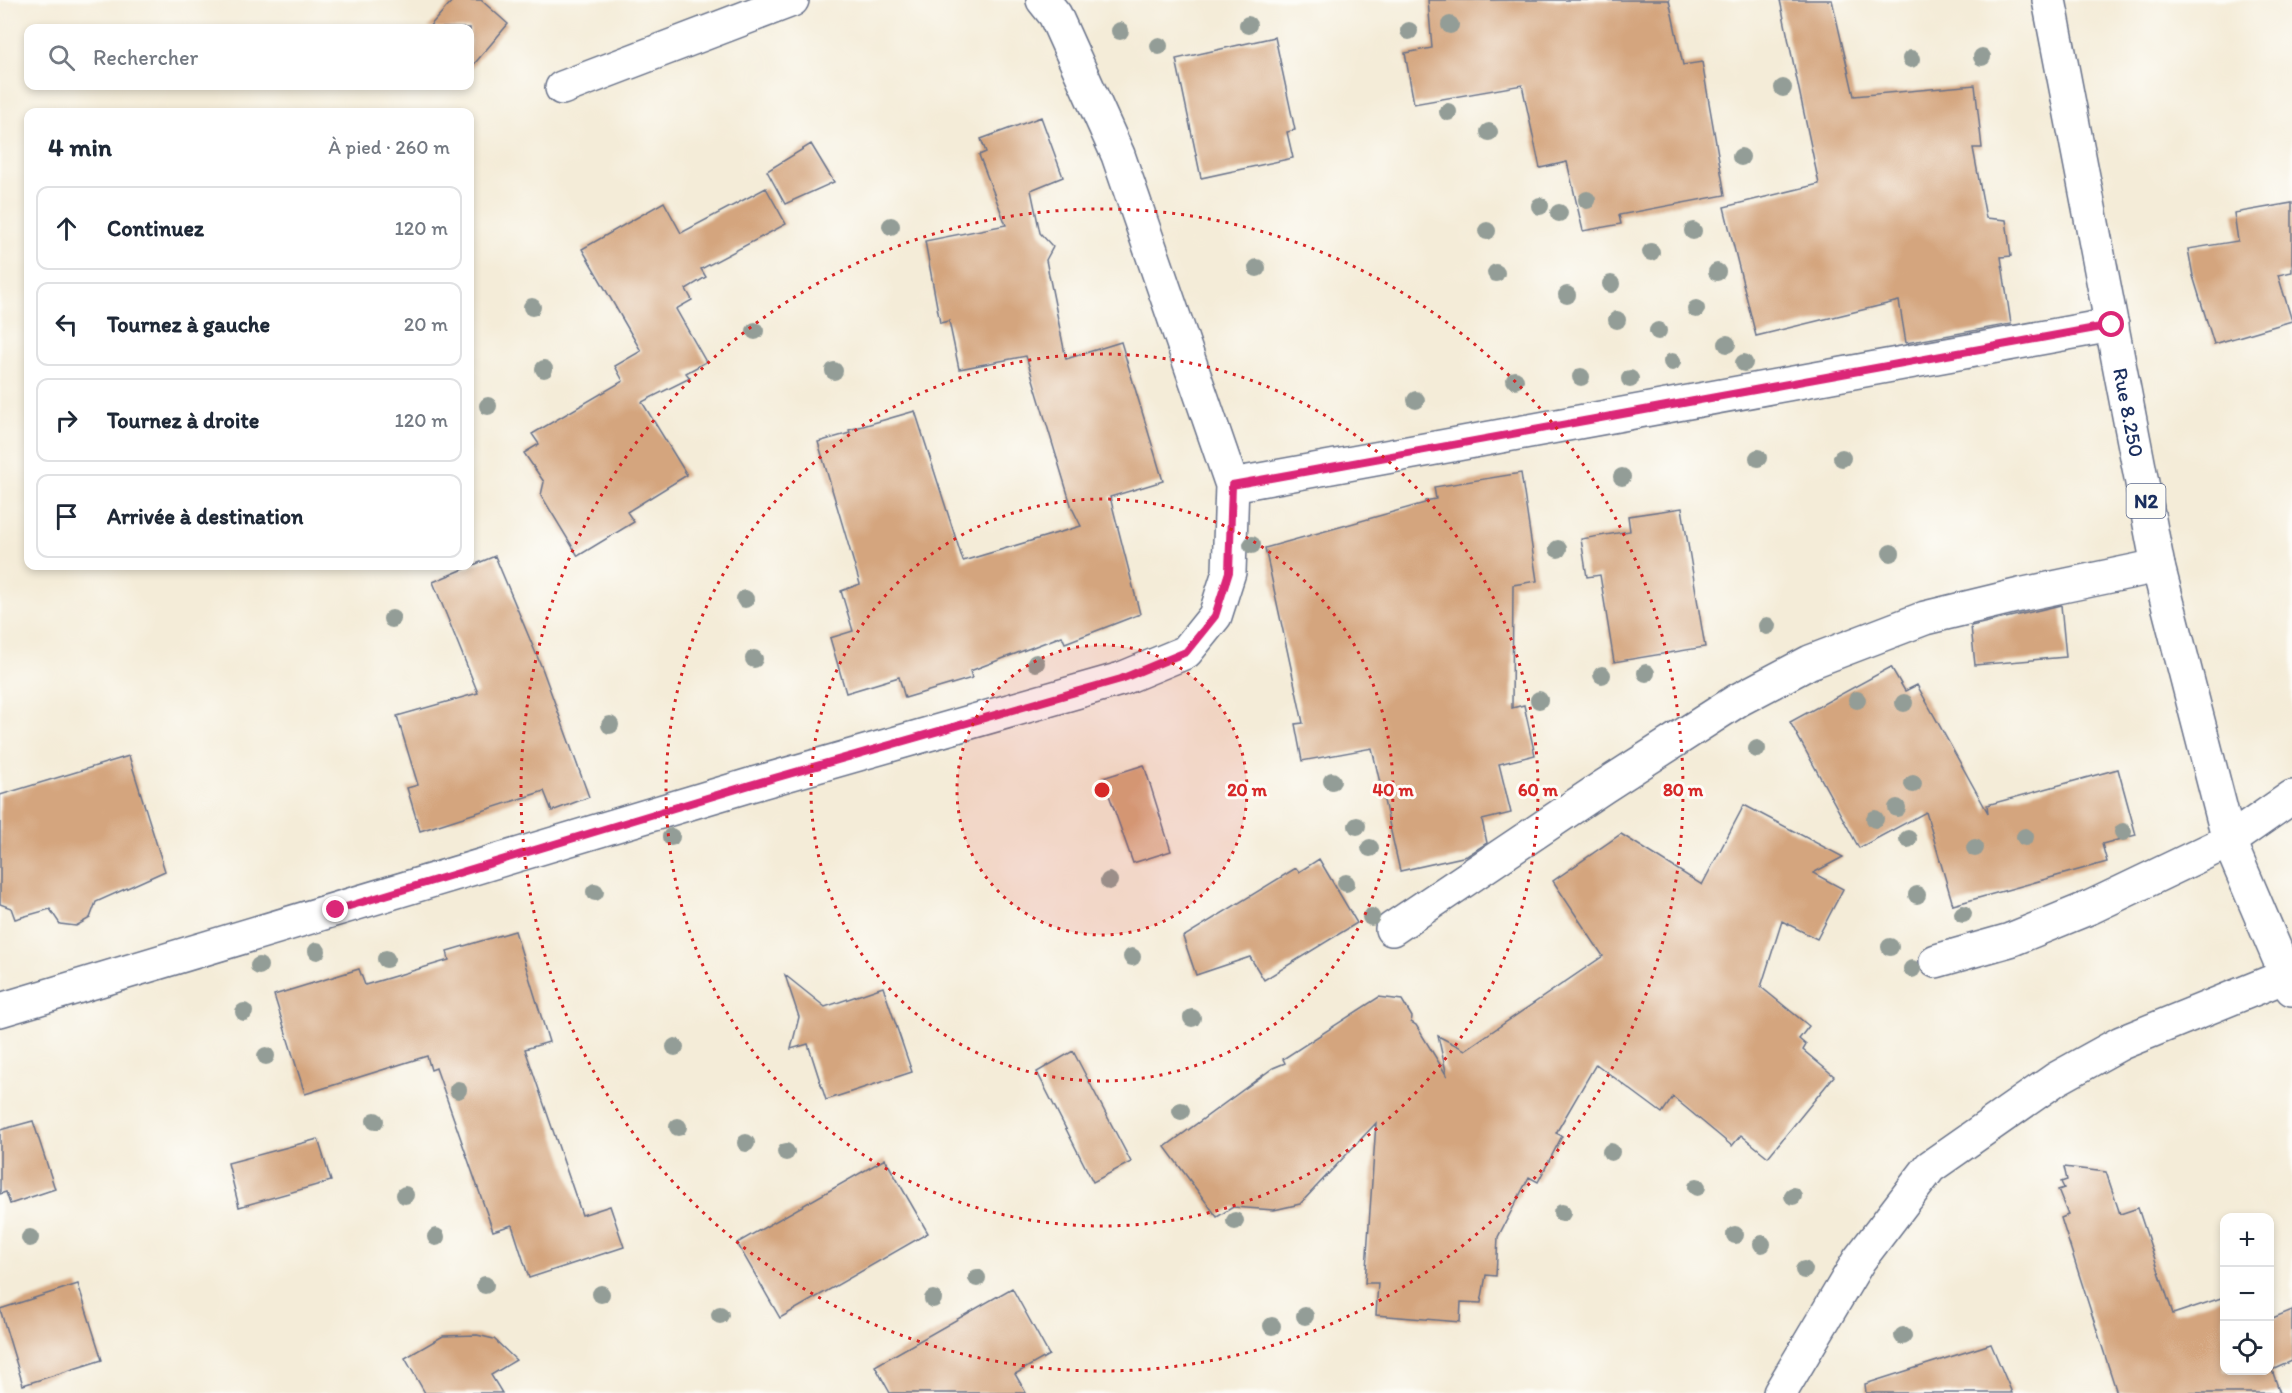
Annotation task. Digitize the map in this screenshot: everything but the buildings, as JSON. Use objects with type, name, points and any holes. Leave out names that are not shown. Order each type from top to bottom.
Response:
[{"type":"main road","points":[[562,88],[792,0]]},
{"type":"main road","points":[[0,1011],[738,788],[1121,679],[1186,652],[1215,616],[1229,572],[1232,485],[1118,154],[1055,15],[1043,0]]},
{"type":"main road","name":"Rue 8.250","points":[[2049,0],[2158,566],[2229,841],[2289,983]]},
{"type":"main road","points":[[1232,485],[2112,325]]},
{"type":"main road","points":[[1392,929],[1738,700],[1810,662],[1925,618],[2024,594],[2158,566]]},
{"type":"main road","points":[[1936,961],[2010,940],[2091,907],[2229,841],[2292,797]]},
{"type":"main road","points":[[1780,1393],[1859,1260],[1930,1167],[2056,1079],[2121,1043],[2289,983]]},
{"type":"route","points":[[336,910],[750,785],[1121,679],[1186,652],[1215,616],[1229,572],[1232,485],[2112,325]]}]
